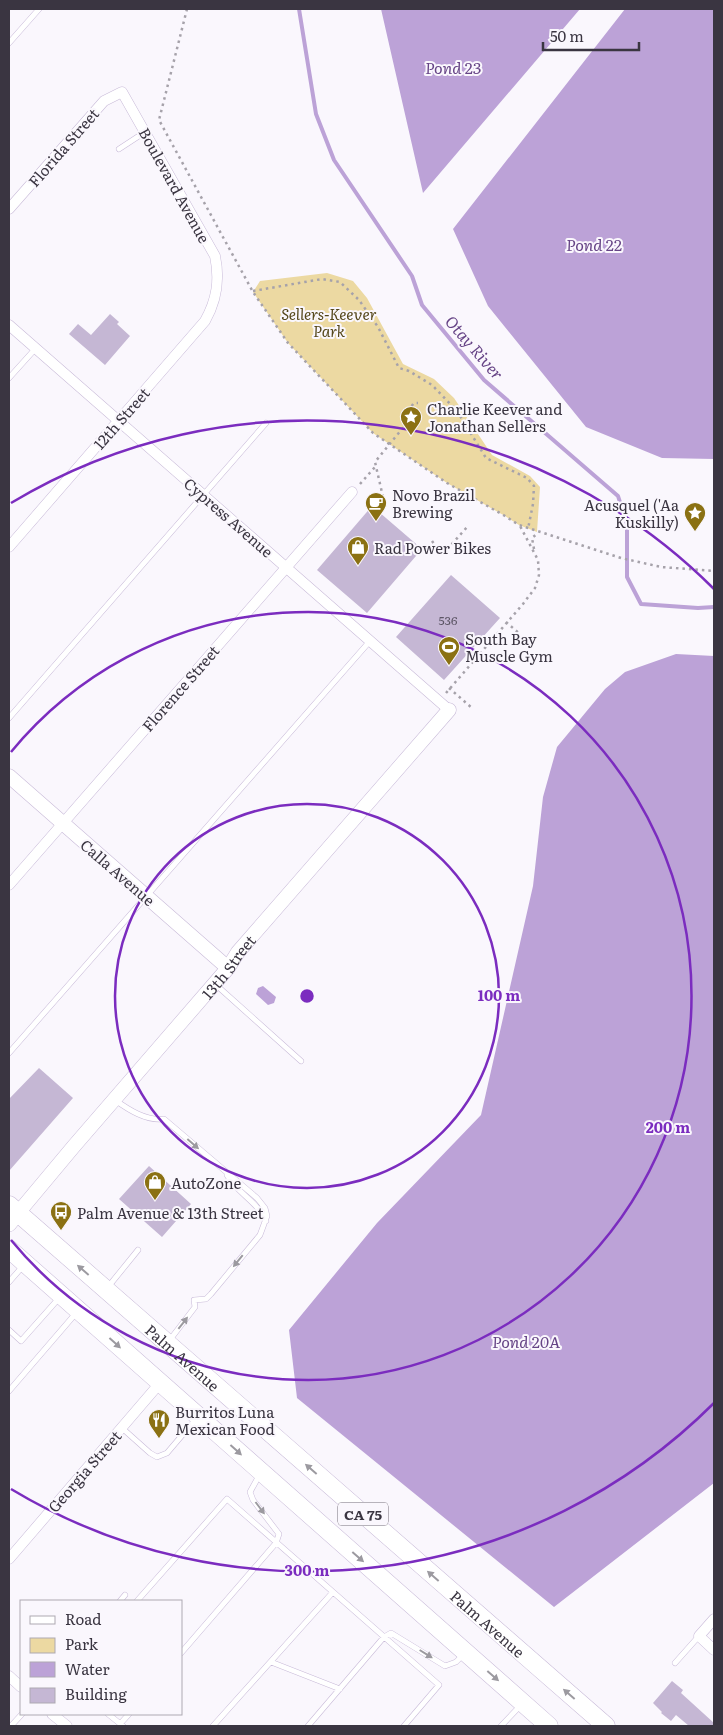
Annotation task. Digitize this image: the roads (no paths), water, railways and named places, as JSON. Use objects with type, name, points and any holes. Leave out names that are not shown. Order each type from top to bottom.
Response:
[{"type":"highway","name":"Palm Avenue","points":[[12,1214],[106,1290],[606,1726]]},
{"type":"highway","name":"CA 75","points":[[9,1249],[549,1726]]},
{"type":"street","name":"Boulevard Avenue","points":[[122,92],[215,256],[218,282]]},
{"type":"street","name":"Florida Street","points":[[9,209],[104,101],[122,92]]},
{"type":"street","name":"12th Street","points":[[9,547],[205,321],[215,300],[218,282]]},
{"type":"street","name":"Cypress Avenue","points":[[9,324],[449,710]]},
{"type":"street","name":"Florence Street","points":[[9,885],[354,490]]},
{"type":"street","name":"13th Street","points":[[12,1214],[114,1100],[228,968],[238,952],[449,710]]},
{"type":"street","name":"Calla Avenue","points":[[9,776],[228,968]]},
{"type":"street","name":"Georgia Street","points":[[9,1559],[160,1383]]},
{"type":"street","points":[[714,1620],[699,1636],[714,1650]]},
{"type":"street","points":[[9,1676],[20,1686]]},
{"type":"street","points":[[53,1715],[66,1726]]},
{"type":"lane","points":[[9,43],[39,9]]},
{"type":"lane","points":[[120,149],[145,132]]},
{"type":"lane","points":[[9,378],[36,348]]},
{"type":"lane","points":[[9,718],[266,423]]},
{"type":"lane","points":[[9,1053],[370,641]]},
{"type":"lane","points":[[214,984],[301,1061]]},
{"type":"lane","points":[[114,1100],[154,1120],[164,1119],[257,1198],[265,1208],[268,1216],[260,1234],[211,1294],[206,1299],[194,1300],[195,1308],[167,1343]]},
{"type":"lane","points":[[106,1290],[138,1250]]},
{"type":"lane","points":[[9,1282],[25,1264]]},
{"type":"lane","points":[[9,1330],[21,1341],[62,1295]]},
{"type":"lane","points":[[9,1391],[79,1310]]},
{"type":"lane","points":[[122,1428],[157,1457],[167,1453],[198,1416]]},
{"type":"lane","points":[[182,1652],[276,1543],[279,1534],[250,1492],[262,1472]]},
{"type":"lane","points":[[138,1600],[227,1499],[440,1685],[404,1726]]},
{"type":"lane","points":[[213,1726],[333,1592]]},
{"type":"lane","points":[[121,1600],[125,1595]]},
{"type":"lane","points":[[308,1726],[384,1637],[391,1633],[445,1666],[456,1662],[466,1652]]},
{"type":"lane","points":[[675,1663],[699,1636]]},
{"type":"lane","points":[[271,1662],[340,1689]]},
{"type":"lane","points":[[501,1726],[523,1703]]},
{"type":"lane","points":[[11,1726],[21,1715]]},
{"type":"lane","points":[[109,1715],[121,1725]]},
{"type":"water","name":"Pond 23","points":[[381,9],[580,9],[423,193]]},
{"type":"water","name":"Pond 22","points":[[625,9],[714,9],[714,459],[662,458],[586,427],[488,306],[453,229]]},
{"type":"water","name":"Pond 20A","points":[[676,654],[714,656],[714,1483],[554,1607],[297,1398],[289,1330],[377,1223],[481,1115],[533,886],[543,797],[557,747],[605,689],[625,672]]},
{"type":"water","points":[[263,986],[276,997],[274,1003],[268,1005],[256,994],[258,988]]},
{"type":"waterway","name":"Otay River","points":[[299,9],[316,114],[334,160],[412,276],[422,305],[484,380],[618,496],[627,524],[627,577],[641,604],[698,608],[714,607]]},
{"type":"place","name":"Charlie Keever and Jonathan Sellers","points":[[411,436]]},
{"type":"place","name":"Novo Brazil Brewing","points":[[376,522]]},
{"type":"place","name":"Acusquel ('Aa Kuskilly)","points":[[695,532]]},
{"type":"place","name":"Rad Power Bikes","points":[[358,566]]},
{"type":"place","name":"South Bay Muscle Gym","points":[[449,666]]},
{"type":"place","name":"AutoZone","points":[[155,1201]]},
{"type":"place","name":"Palm Avenue & 13th Street","points":[[61,1231]]},
{"type":"place","name":"Burritos Luna Mexican Food","points":[[159,1439]]},
{"type":"park label","name":"Sellers-Keever Park","points":[[329,322]]}]
